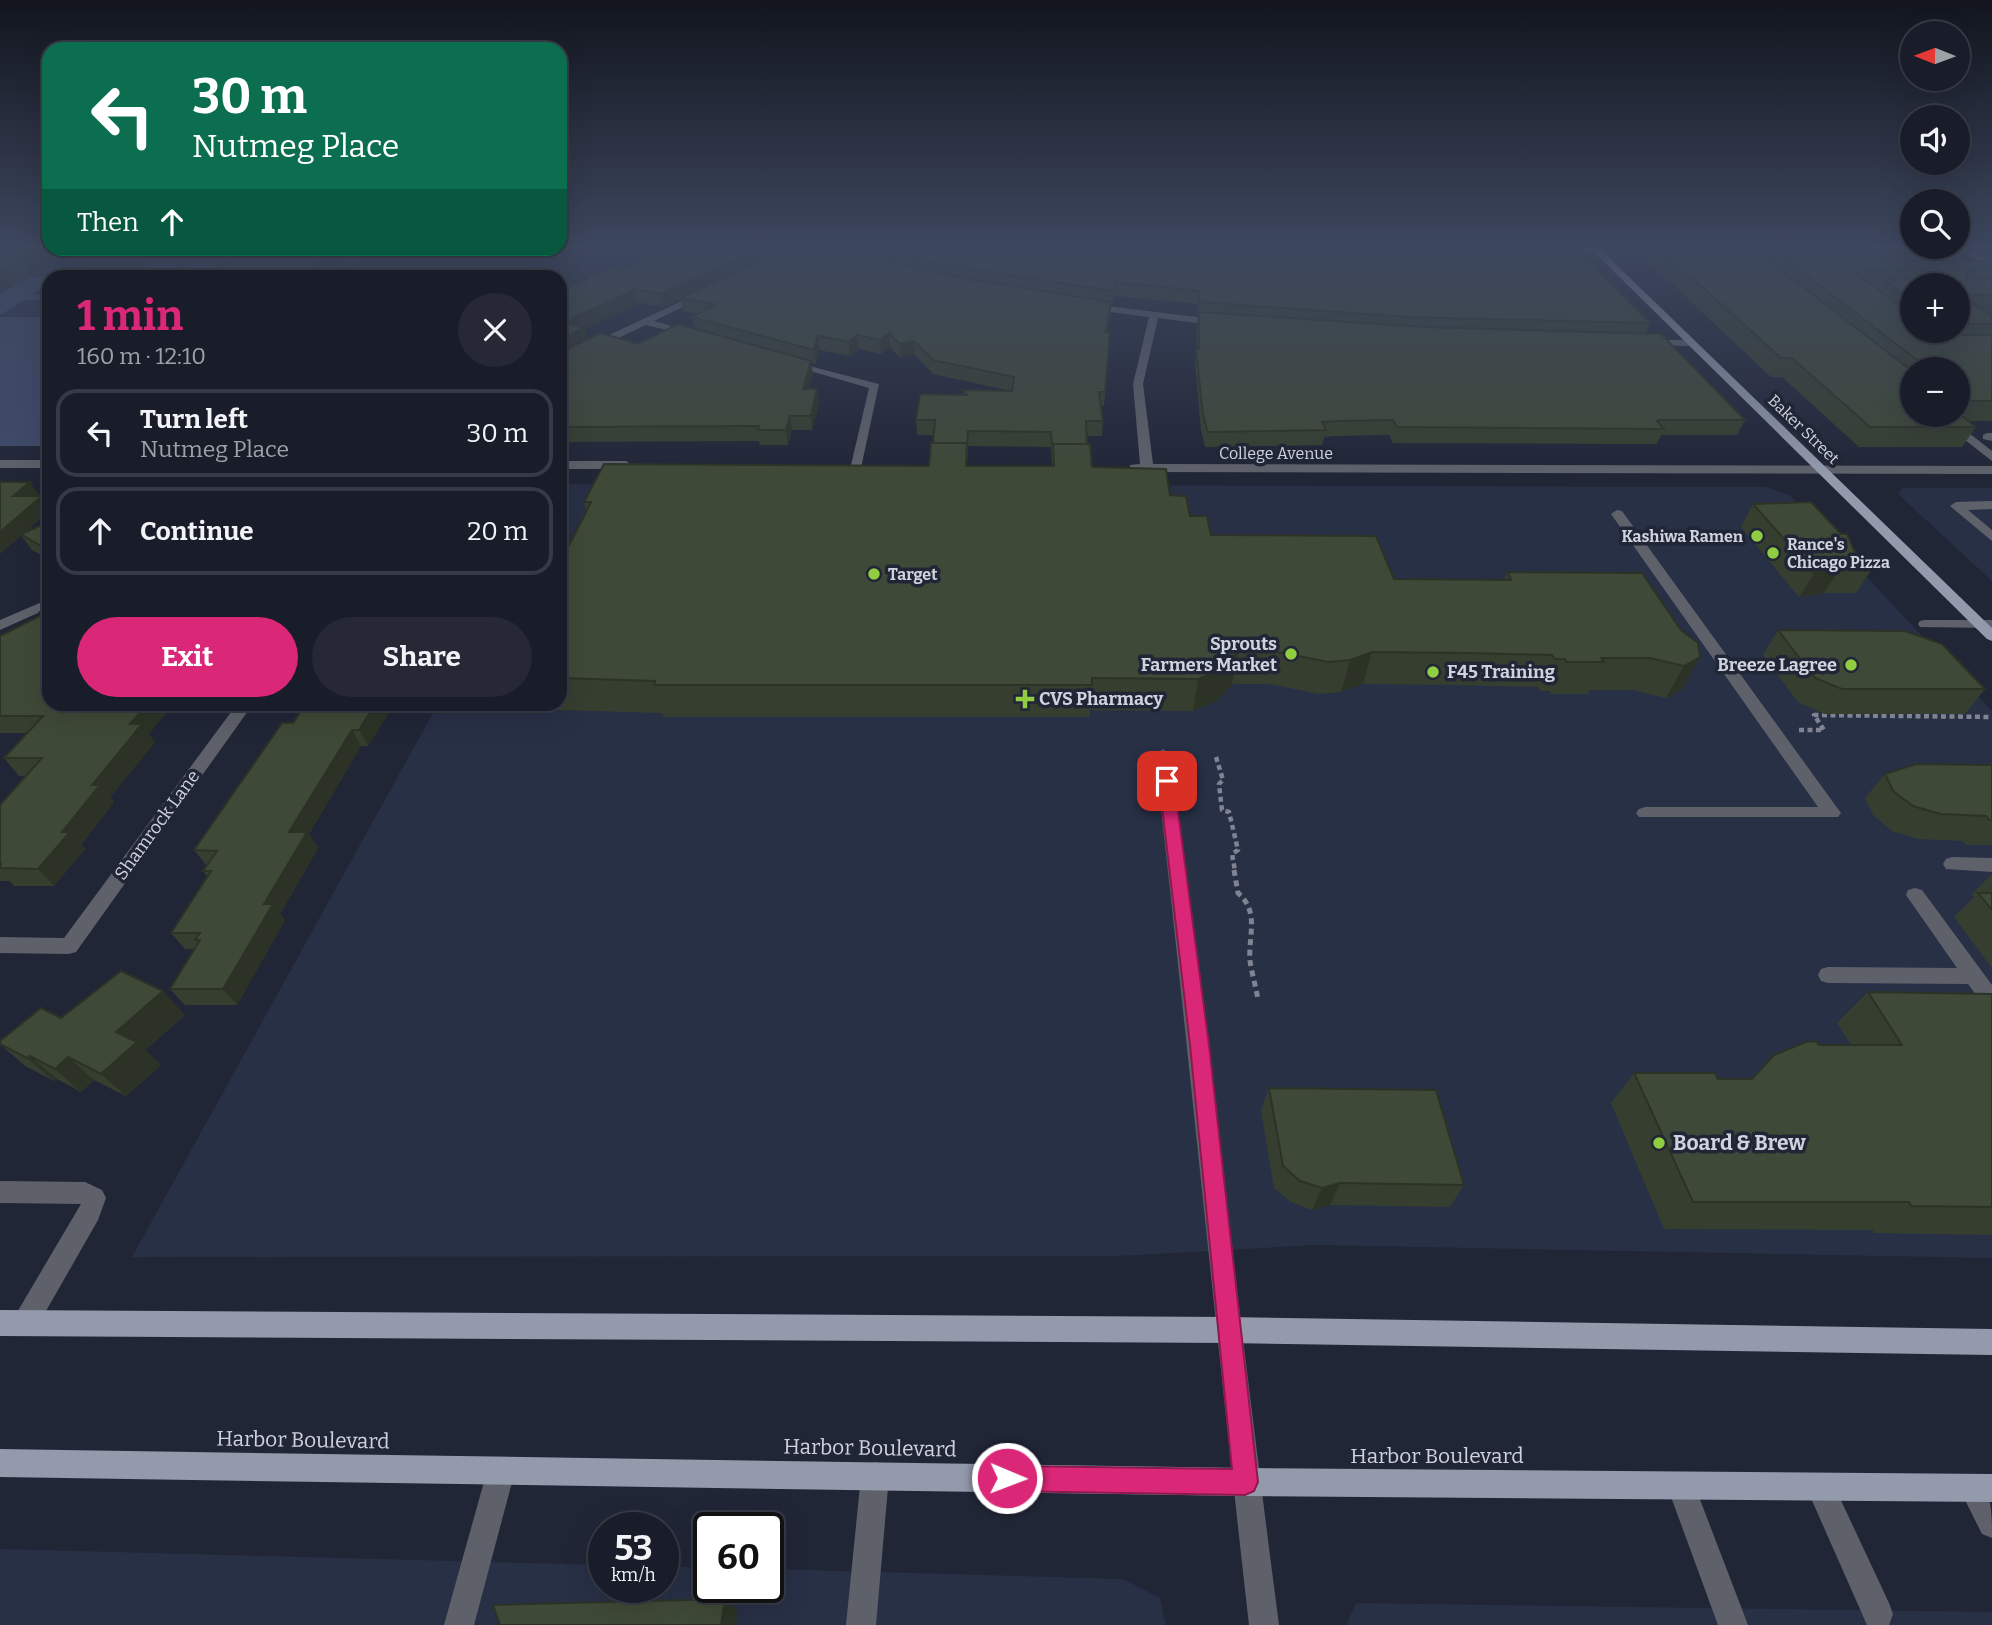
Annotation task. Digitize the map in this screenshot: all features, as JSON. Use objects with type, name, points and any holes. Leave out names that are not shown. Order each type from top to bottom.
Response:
[{"type":"main road","name":"Baker Street","points":[[1670,323],[1986,624],[1992,636]]},
{"type":"main road","points":[[0,1323],[1228,1330],[1992,1342]]},
{"type":"main road","name":"Harbor Boulevard","points":[[0,1463],[1245,1482],[1983,1488]]},
{"type":"street","points":[[567,359],[643,323]]},
{"type":"street","points":[[648,323],[709,340]]},
{"type":"street","points":[[1147,468],[1138,384],[1152,323]]},
{"type":"street","points":[[1219,323],[1230,324]]},
{"type":"street","points":[[1631,343],[1690,343]]},
{"type":"street","points":[[773,357],[875,386],[858,465]]},
{"type":"street","points":[[1954,427],[1992,457]]},
{"type":"street","points":[[0,464],[42,464]]},
{"type":"street","points":[[567,465],[641,465]]},
{"type":"street","points":[[844,465],[871,466]]},
{"type":"street","name":"College Avenue","points":[[1119,468],[1992,470]]},
{"type":"street","points":[[1992,505],[1956,506],[1992,537]]},
{"type":"street","points":[[1617,514],[1832,813],[1645,813]]},
{"type":"street","points":[[0,626],[42,606]]},
{"type":"street","points":[[1925,624],[1986,624]]},
{"type":"street","name":"Shamrock Lane","points":[[0,945],[69,946],[240,711]]},
{"type":"street","points":[[1163,755],[1199,1045],[1245,1482],[1264,1625]]},
{"type":"street","points":[[1952,864],[1992,865]]},
{"type":"street","points":[[1915,895],[1992,1001]]},
{"type":"street","points":[[1828,975],[1974,976]]},
{"type":"street","points":[[0,1192],[85,1193],[94,1198],[90,1212],[26,1323]]},
{"type":"street","points":[[459,1625],[500,1471]]},
{"type":"street","points":[[861,1625],[875,1476]]},
{"type":"street","points":[[1681,1486],[1733,1625]]},
{"type":"street","points":[[1820,1487],[1878,1614]]},
{"type":"street","points":[[1983,1488],[1992,1524]]},
{"type":"path","points":[[1788,730],[1824,730],[1814,715],[1992,717]]},
{"type":"path","points":[[1216,757],[1223,780],[1219,784],[1222,810],[1229,812],[1238,850],[1232,854],[1238,892],[1245,897],[1254,928],[1250,956],[1258,1000]]},
{"type":"shaded area","points":[[0,323],[42,323],[42,446],[0,446]]},
{"type":"shaded area","points":[[0,323],[42,323],[42,446],[0,446]]},
{"type":"shaded area","points":[[567,484],[1766,487],[1790,495],[1992,711],[1992,1258],[1315,1245],[1118,1256],[132,1257],[434,711],[567,711]]},
{"type":"shaded area","points":[[1902,488],[1992,488],[1992,581],[1898,494]]},
{"type":"shaded area","points":[[0,1549],[588,1565],[588,1603],[679,1603],[679,1567],[693,1567],[693,1603],[784,1603],[784,1569],[1123,1579],[1160,1598],[1166,1625],[0,1625]]},
{"type":"shaded area","points":[[1356,1603],[1992,1612],[1992,1625],[1346,1625]]},
{"type":"building","points":[[567,323],[585,328],[567,336]]},
{"type":"building","points":[[714,323],[1108,323],[1106,332],[1110,332],[1105,392],[1099,392],[1103,421],[1086,421],[1087,444],[1052,445],[1051,432],[968,431],[967,445],[933,443],[935,420],[916,420],[920,394],[967,395],[962,390],[1012,391],[1014,377],[933,360],[914,341],[900,344],[889,333],[880,340],[857,335],[849,342],[818,336],[814,350]]},
{"type":"building","points":[[1199,323],[1364,323],[1661,334],[1745,420],[1657,421],[1664,429],[1397,427],[1393,420],[1339,421],[1322,422],[1326,430],[1208,432],[1203,415],[1196,349],[1199,349]]},
{"type":"building","points":[[1742,323],[1849,323],[1900,362],[1900,427],[1870,427],[1792,358],[1781,358]]},
{"type":"building","points":[[1869,323],[1900,323],[1900,343],[1970,343],[1970,335],[1992,335],[1992,401],[1970,401],[1970,357],[1913,357]]},
{"type":"building","points":[[678,324],[811,361],[803,389],[817,389],[811,416],[790,416],[786,430],[758,430],[759,426],[567,427],[567,349],[601,333],[638,344]]},
{"type":"building","points":[[931,443],[967,443],[966,466],[1054,466],[1053,444],[1090,444],[1092,467],[1166,469],[1170,495],[1186,496],[1190,516],[1207,516],[1211,535],[1376,536],[1394,579],[1511,580],[1507,572],[1642,573],[1681,630],[1698,643],[1700,657],[1684,666],[1650,658],[1601,658],[1604,662],[1566,662],[1565,659],[1555,659],[1552,655],[1468,653],[1372,652],[1350,660],[1328,662],[1278,652],[1238,652],[1224,668],[1198,679],[1092,678],[1092,685],[654,685],[655,681],[567,678],[567,549],[591,502],[584,502],[604,464],[929,466]]},
{"type":"building","points":[[0,482],[30,482],[13,496],[42,496],[0,532]]},
{"type":"building","points":[[1811,502],[1841,534],[1847,534],[1854,550],[1872,569],[1840,569],[1814,573],[1753,504]]},
{"type":"building","points":[[42,525],[42,547],[21,534]]},
{"type":"building","points":[[42,615],[42,711],[142,711],[130,724],[142,724],[92,785],[100,785],[62,832],[70,832],[38,869],[0,868],[0,805],[42,758],[4,758],[43,716],[0,716],[0,636]]},
{"type":"building","points":[[1778,630],[1905,631],[1942,644],[1985,689],[1842,689],[1815,678]]},
{"type":"building","points":[[301,711],[371,711],[359,730],[352,730],[289,832],[307,832],[264,904],[273,904],[223,989],[170,989],[200,940],[195,940],[200,933],[171,933],[211,871],[203,871],[217,851],[194,850],[282,723],[293,723]]},
{"type":"building","points":[[1916,764],[1992,765],[1992,820],[1986,816],[1940,814],[1913,806],[1893,791],[1885,774]]},
{"type":"building","points":[[1978,893],[1992,893],[1992,910]]},
{"type":"building","points":[[121,971],[163,991],[116,1032],[137,1042],[101,1074],[68,1057],[55,1069],[0,1044],[0,1041],[41,1008],[61,1018]]},
{"type":"building","points":[[1868,992],[1992,994],[1992,1207],[1911,1206],[1909,1202],[1693,1202],[1634,1073],[1715,1073],[1718,1079],[1752,1079],[1774,1055],[1806,1042],[1816,1041],[1819,1045],[1902,1045]]},
{"type":"building","points":[[1269,1088],[1436,1090],[1464,1185],[1340,1183],[1322,1188],[1300,1181],[1283,1166]]},
{"type":"building","points":[[679,1600],[724,1603],[721,1625],[500,1625],[493,1605],[679,1603]]},
{"type":"place","name":"Kashiwa Ramen","points":[[1757,536]]},
{"type":"place","name":"Rance's Chicago Pizza","points":[[1773,553]]},
{"type":"place","name":"Target","points":[[874,574]]},
{"type":"place","name":"Sprouts Farmers Market","points":[[1291,654]]},
{"type":"place","name":"Breeze Lagree","points":[[1851,665]]},
{"type":"place","name":"F45 Training","points":[[1433,672]]},
{"type":"place","name":"CVS Pharmacy","points":[[1025,699]]},
{"type":"place","name":"Board & Brew","points":[[1659,1143]]},
{"type":"route","points":[[1007,1478],[1245,1482],[1199,1045],[1167,781]]}]
